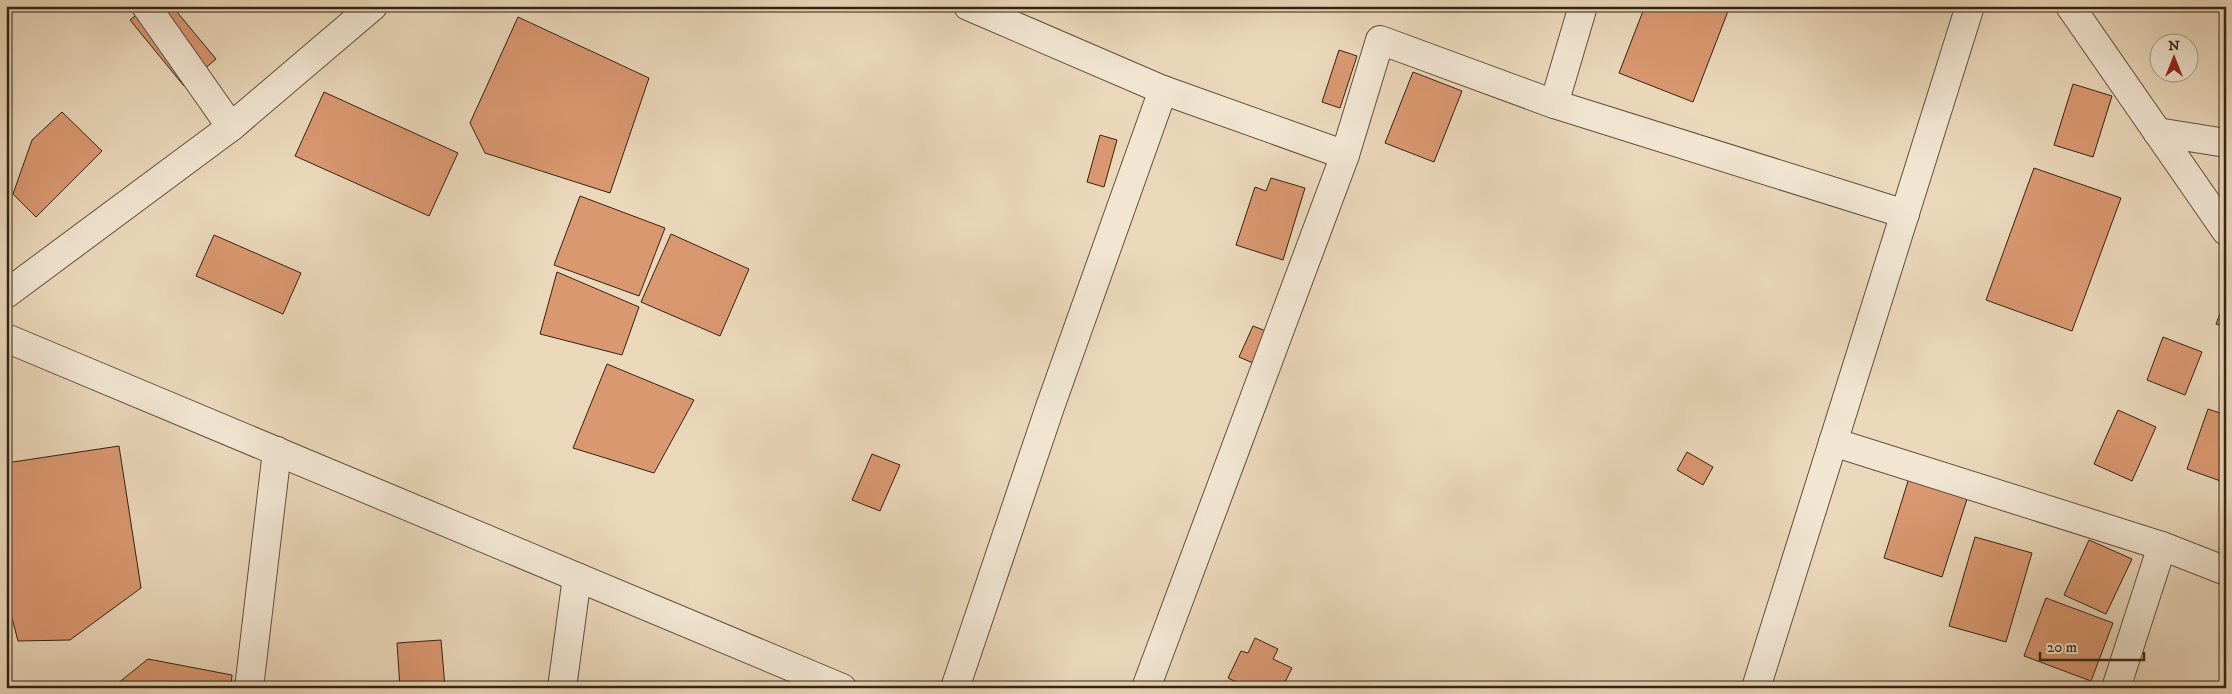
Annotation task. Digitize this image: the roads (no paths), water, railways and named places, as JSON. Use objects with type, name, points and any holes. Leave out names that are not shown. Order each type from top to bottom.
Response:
[{"type":"street","points":[[146,6],[231,127]]},
{"type":"street","points":[[6,294],[231,127],[373,6]]},
{"type":"street","points":[[968,6],[1162,90],[1345,156]]},
{"type":"street","points":[[1554,104],[1583,6]]},
{"type":"street","points":[[1756,688],[1970,6]]},
{"type":"street","points":[[2070,6],[2226,231]]},
{"type":"street","points":[[1146,688],[1345,156],[1380,40],[1554,104],[1905,214]]},
{"type":"street","points":[[955,688],[1050,407],[1162,90]]},
{"type":"street","points":[[2157,132],[2226,143]]},
{"type":"street","points":[[6,338],[842,688]]},
{"type":"street","points":[[1833,442],[2162,546],[2226,571]]},
{"type":"street","points":[[249,688],[277,452]]},
{"type":"street","points":[[2116,688],[2162,546]]},
{"type":"street","points":[[562,688],[577,577]]}]
